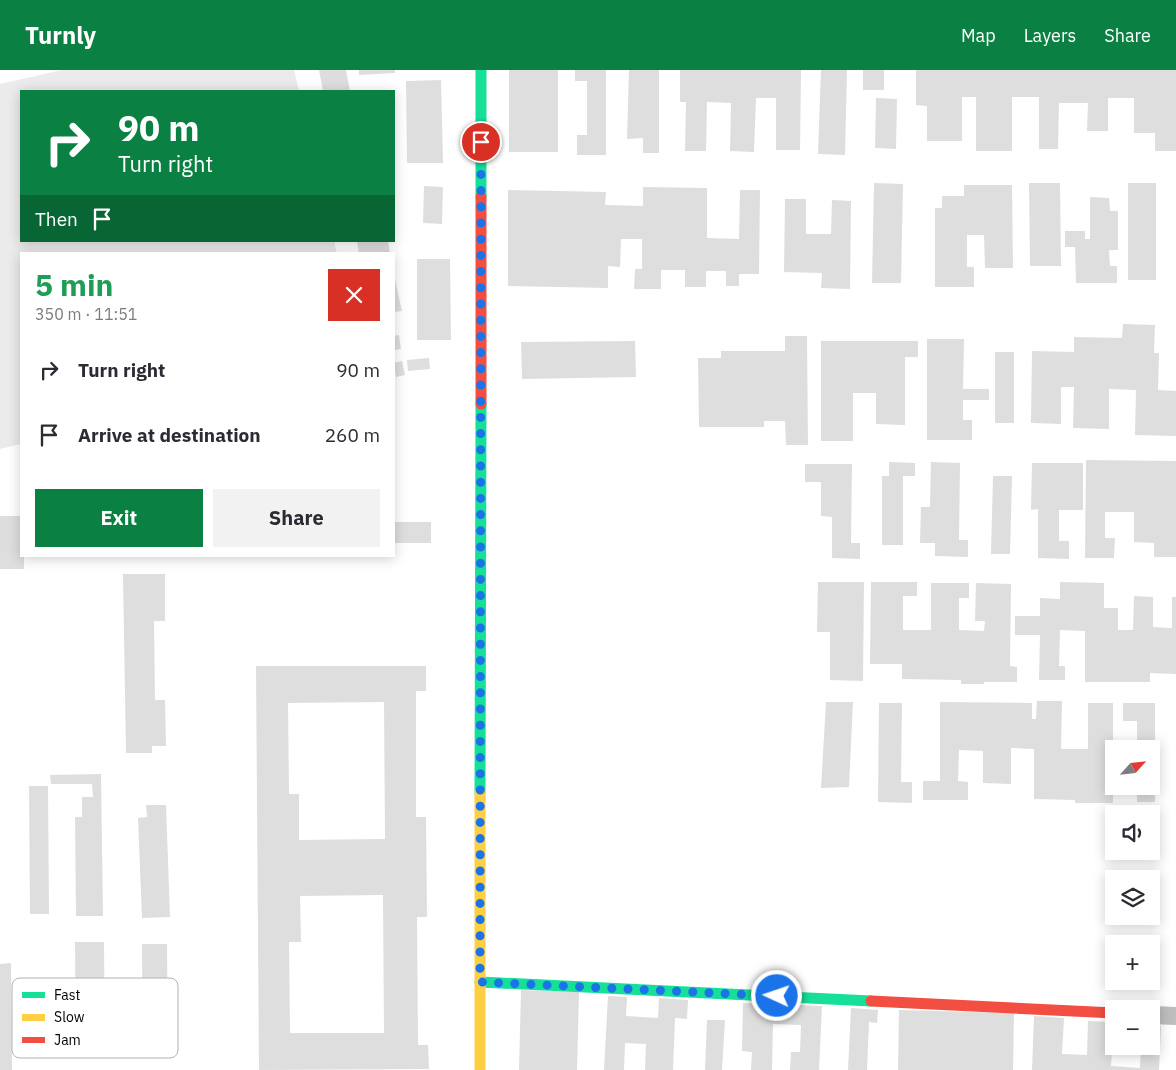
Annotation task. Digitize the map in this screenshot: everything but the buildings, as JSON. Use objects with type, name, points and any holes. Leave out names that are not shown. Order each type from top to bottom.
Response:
[{"type":"street","points":[[480,1070],[481,70]]},
{"type":"street","points":[[480,982],[1105,1013]]},
{"type":"street","points":[[1160,1015],[1176,1016]]},
{"type":"shaded area","points":[[62,70],[294,70],[299,90],[20,90],[20,242],[334,242],[337,252],[20,252],[20,444],[0,449],[0,84]]},
{"type":"traffic: fast","points":[[481,70],[481,197]]},
{"type":"traffic: fast","points":[[480,793],[481,404]]},
{"type":"traffic: fast","points":[[480,982],[871,1001]]},
{"type":"traffic: slow","points":[[480,793],[480,1070]]},
{"type":"traffic: jam","points":[[481,197],[481,404]]},
{"type":"traffic: jam","points":[[871,1001],[1105,1013]]},
{"type":"route","points":[[481,142],[480,982],[777,996]]}]
